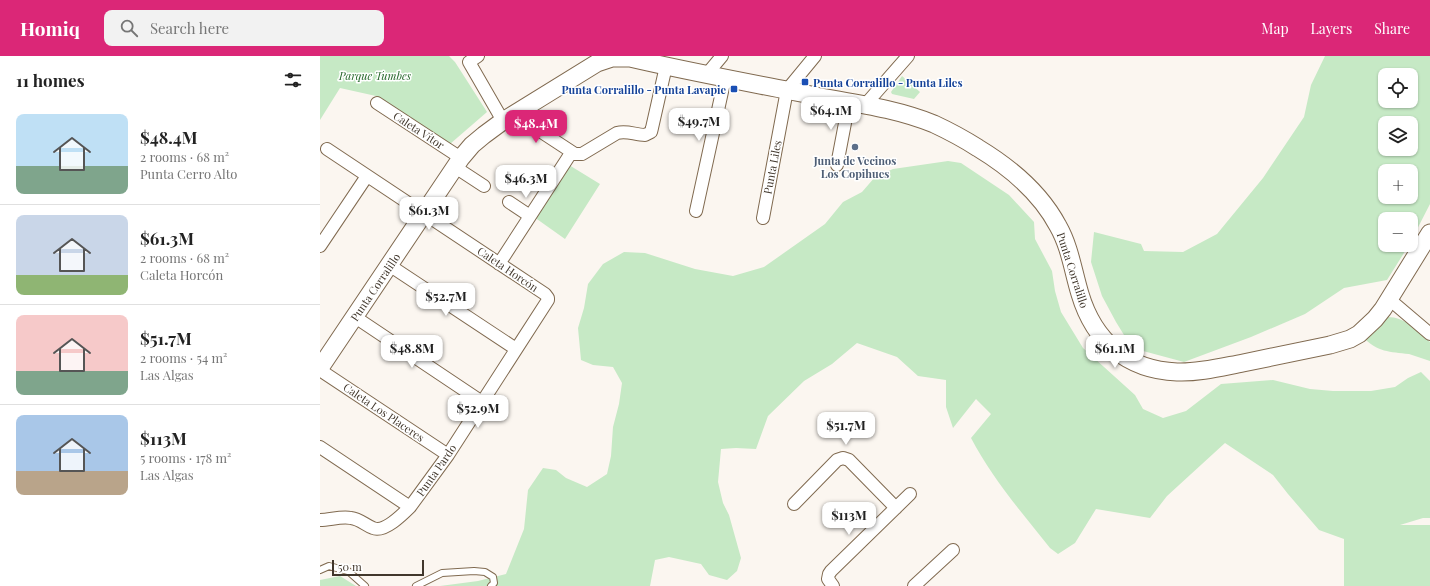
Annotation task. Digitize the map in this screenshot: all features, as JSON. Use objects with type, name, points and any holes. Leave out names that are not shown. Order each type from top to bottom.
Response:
[{"type":"street","points":[[478,56],[469,62],[509,118],[578,155],[617,133],[627,132],[641,135],[648,134],[652,128],[666,66]]},
{"type":"street","points":[[707,74],[722,56]]},
{"type":"street","name":"Punta Liles","points":[[763,218],[787,90],[815,56]]},
{"type":"street","points":[[836,165],[857,104],[908,56]]},
{"type":"street","name":"Punta Corralillo","points":[[320,369],[458,162],[480,138],[597,63],[620,57],[902,114],[933,124],[979,149],[1010,169],[1025,182],[1041,200],[1059,226],[1069,251],[1085,308],[1097,331],[1114,350],[1133,363],[1143,367],[1166,372],[1199,371],[1340,343],[1350,339],[1368,327],[1383,309],[1428,241]]},
{"type":"street","points":[[696,212],[725,78]]},
{"type":"street","name":"Caleta Vítor","points":[[377,103],[458,162],[484,186]]},
{"type":"street","name":"Caleta Horcón","points":[[327,149],[545,294],[548,298]]},
{"type":"street","points":[[499,264],[572,153]]},
{"type":"street","points":[[320,246],[367,176]]},
{"type":"street","points":[[509,202],[530,216]]},
{"type":"street","points":[[389,265],[516,348]]},
{"type":"street","name":"Punta Pardo","points":[[320,520],[350,518],[361,521],[376,529],[396,520],[410,507],[448,455],[548,298]]},
{"type":"street","points":[[1389,299],[1430,334]]},
{"type":"street","points":[[355,317],[482,402]]},
{"type":"street","name":"Caleta Los Placeres","points":[[320,369],[448,455]]},
{"type":"street","points":[[320,447],[410,507]]},
{"type":"street","points":[[794,504],[837,460],[843,458],[849,460],[896,508]]},
{"type":"street","points":[[833,586],[828,579],[829,574],[910,494]]},
{"type":"street","points":[[914,586],[952,550]]},
{"type":"lane","points":[[320,570],[329,566],[348,571],[365,586]]},
{"type":"lane","points":[[416,586],[442,573],[474,571],[485,572],[493,577],[494,583],[491,586]]},
{"type":"green space","name":"Parque Tumbes","points":[[320,56],[449,56],[455,62],[487,112],[450,144],[376,96],[340,88],[320,120]]},
{"type":"green space","points":[[1325,56],[1430,56],[1430,204],[1418,227],[1418,212],[1378,212],[1378,252],[1405,252],[1387,280],[1344,288],[1305,314],[1251,337],[1184,362],[1132,348],[1102,296],[1091,262],[1094,232],[1141,244],[1144,251],[1183,252],[1217,234],[1263,178],[1304,117],[1311,85]]},
{"type":"green space","points":[[902,76],[920,92],[914,99],[892,94],[891,92]]},
{"type":"green space","points":[[948,161],[961,163],[1009,195],[1034,222],[1035,239],[1052,271],[1055,291],[1061,312],[1083,348],[1135,395],[1143,409],[1163,418],[1186,411],[1221,384],[1273,380],[1310,389],[1333,391],[1371,391],[1395,387],[1408,378],[1421,372],[1430,381],[1430,518],[1423,518],[1400,525],[1430,525],[1430,586],[1344,586],[1344,539],[1319,530],[1273,475],[1225,443],[1167,496],[1150,518],[1096,509],[1075,543],[1058,554],[1050,548],[1008,495],[988,467],[971,438],[991,414],[976,399],[953,428],[946,407],[946,380],[918,376],[897,357],[857,343],[832,364],[804,381],[768,416],[756,449],[721,449],[718,482],[723,503],[729,515],[741,558],[737,571],[727,580],[709,575],[701,564],[669,557],[655,560],[650,586],[440,586],[478,581],[506,574],[524,529],[528,490],[543,468],[556,470],[566,478],[587,487],[607,474],[611,456],[613,427],[619,404],[622,383],[613,367],[593,365],[581,360],[578,328],[584,308],[588,284],[603,264],[624,252],[645,253],[695,269],[733,276],[764,267],[825,224],[843,202],[862,192],[875,177],[893,169]]},
{"type":"green space","points":[[569,165],[600,184],[565,239],[534,217]]},
{"type":"green space","points":[[1387,317],[1400,319],[1430,342],[1430,361],[1409,354],[1384,350],[1373,346],[1363,337]]},
{"type":"green space","points":[[340,576],[356,586],[320,586],[320,580]]},
{"type":"place","name":"Punta Corralillo - Punta Liles","points":[[805,82]]},
{"type":"place","name":"Punta Corralillo - Punta Lavapie","points":[[734,89]]},
{"type":"place","name":"Junta de Vecinos Los Copihues","points":[[855,147]]}]
